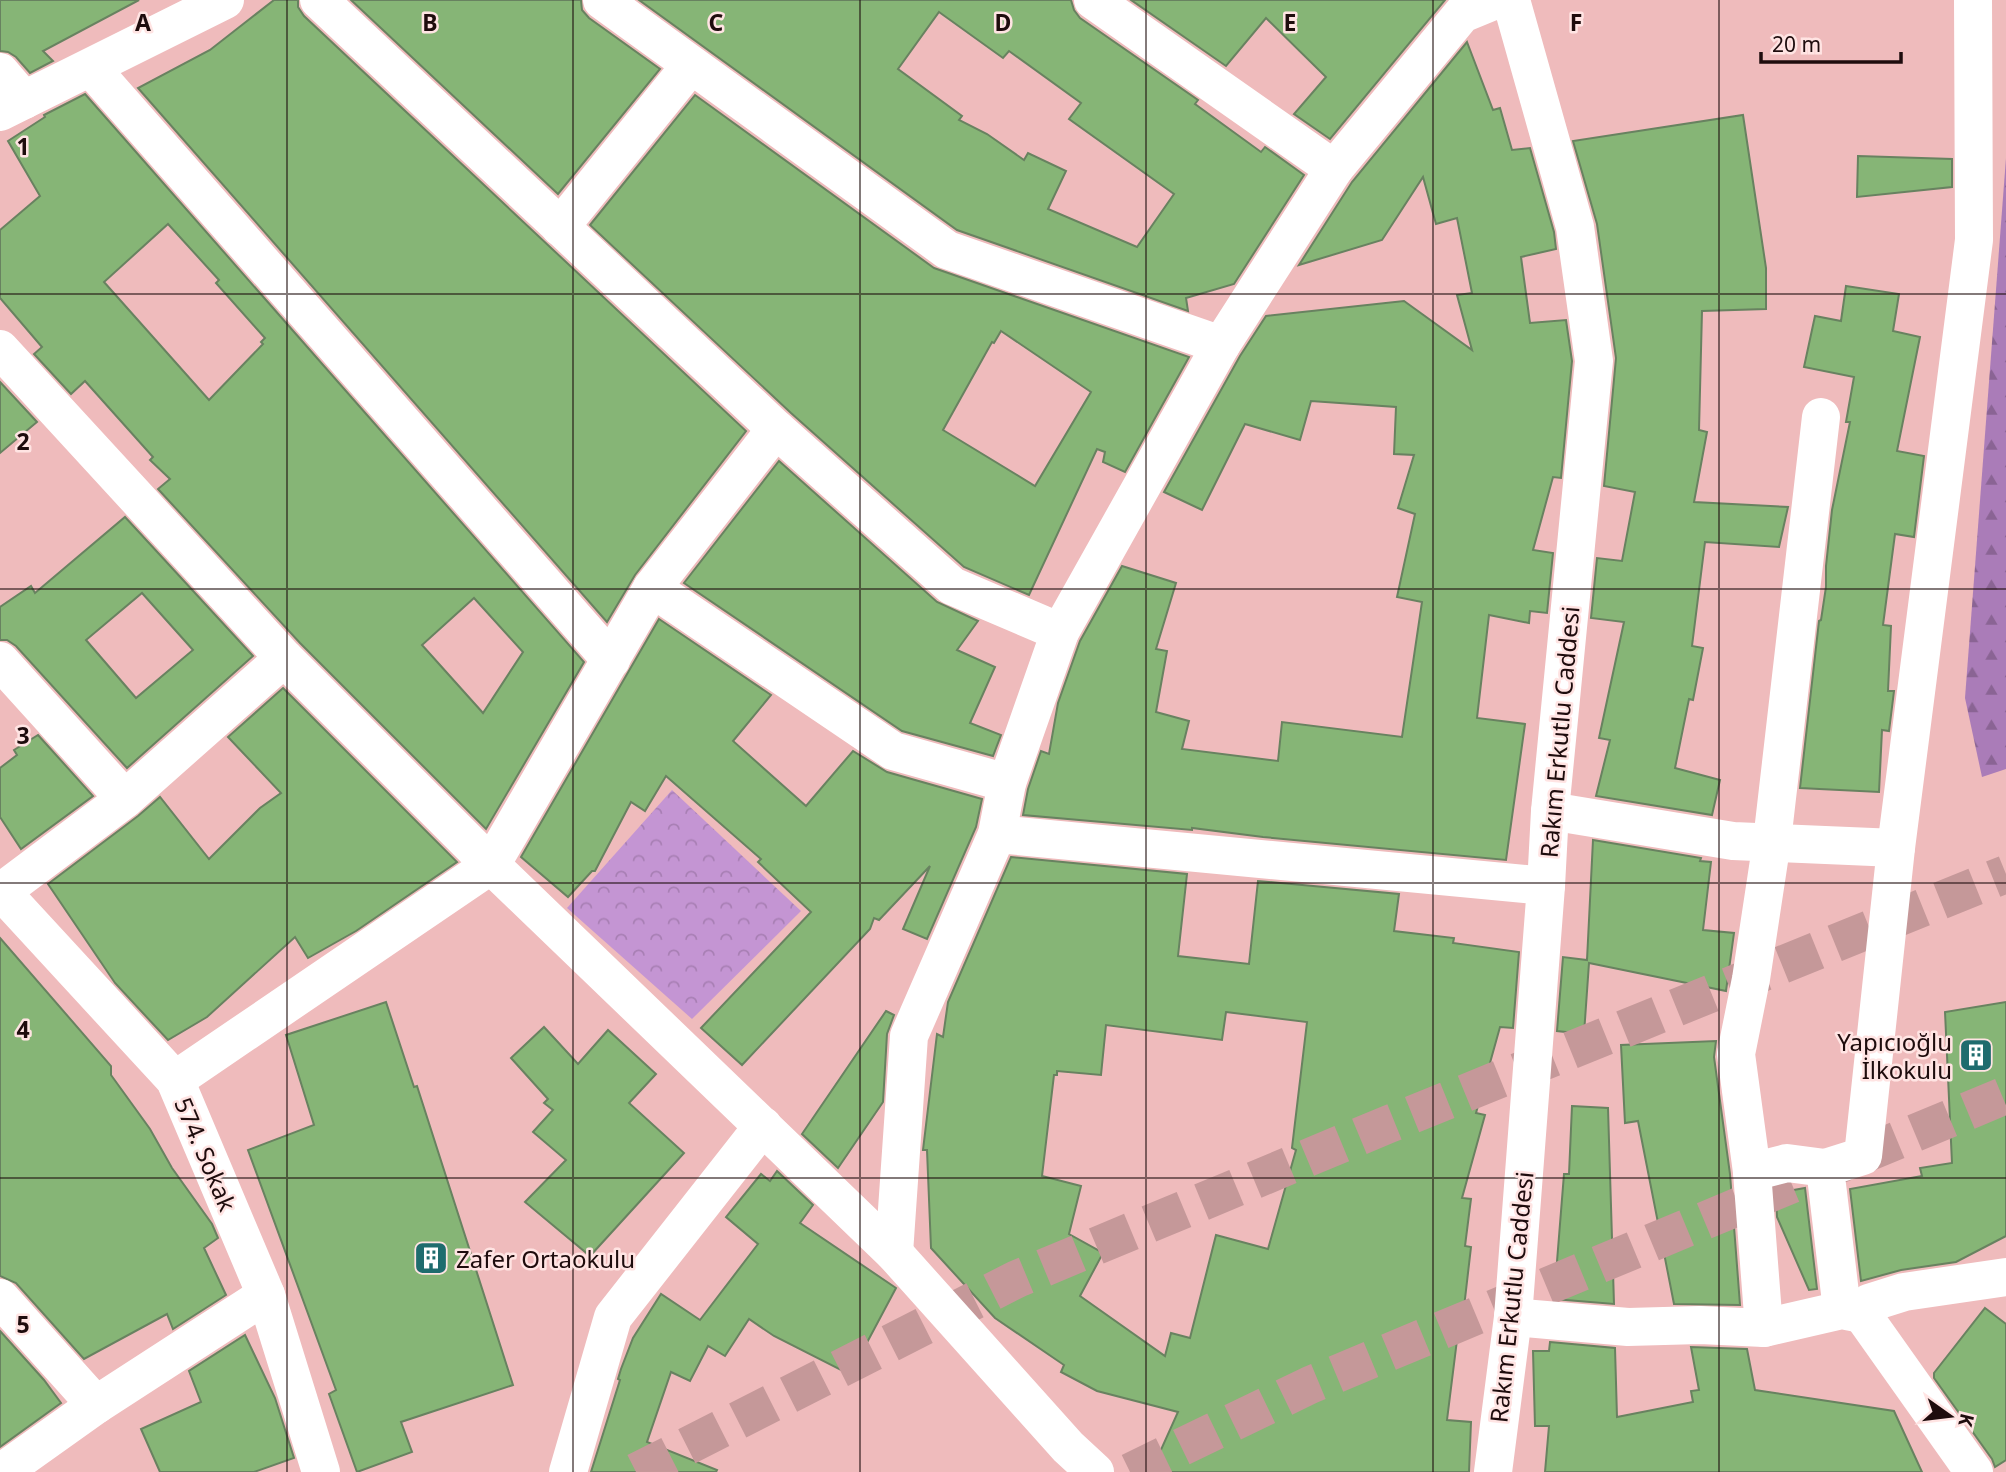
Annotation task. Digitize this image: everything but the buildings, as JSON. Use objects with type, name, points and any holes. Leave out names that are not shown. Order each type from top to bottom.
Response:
[{"type":"street","points":[[8,95],[91,68],[225,0]]},
{"type":"street","points":[[319,0],[776,429],[952,586],[1060,632]]},
{"type":"street","points":[[602,0],[947,250],[1221,345]]},
{"type":"street","points":[[1093,0],[1334,169]]},
{"type":"street","points":[[894,1253],[909,1036],[997,834],[1007,783],[1060,632],[1221,345],[1334,169],[1462,14],[1496,0]]},
{"type":"street","name":"Rakım Erkutlu Caddesi","points":[[1493,1472],[1513,1317],[1546,886],[1549,811],[1594,361],[1574,227],[1511,0]]},
{"type":"street","points":[[1752,1172],[1787,1163],[1825,1168],[1863,1156],[1896,848],[1974,240],[1973,0]]},
{"type":"street","points":[[560,227],[691,65]]},
{"type":"street","points":[[91,68],[611,660]]},
{"type":"street","points":[[0,349],[284,658],[491,865],[894,1253],[1074,1464]]},
{"type":"street","points":[[1764,1328],[1752,1172],[1736,1054],[1751,979],[1772,841],[1822,417]]},
{"type":"street","points":[[175,1080],[491,865],[652,588],[776,429]]},
{"type":"street","points":[[652,588],[893,751],[1007,783]]},
{"type":"street","points":[[1,891],[125,800],[284,658]]},
{"type":"street","points":[[0,661],[125,800]]},
{"type":"street","points":[[1549,811],[1733,841],[1896,848]]},
{"type":"street","points":[[997,834],[1546,886]]},
{"type":"street","name":"574. Sokak","points":[[1,891],[175,1080],[266,1295],[321,1472]]},
{"type":"street","points":[[568,1472],[613,1317],[763,1126]]},
{"type":"street","points":[[1825,1168],[1852,1312],[1974,1472]]},
{"type":"street","points":[[1513,1317],[1628,1327],[1700,1325],[1764,1328],[1852,1312],[1869,1303],[1904,1292],[2006,1277]]},
{"type":"street","points":[[2,1472],[96,1405],[266,1295]]},
{"type":"street","points":[[0,1298],[96,1405]]},
{"type":"green space","points":[[2006,158],[2006,769],[1982,777],[1965,698]]},
{"type":"green space","points":[[672,790],[801,911],[692,1019],[567,908]]},
{"type":"tunnel","points":[[636,1472],[1017,1279],[1389,1124],[2006,874]]},
{"type":"tunnel","points":[[1130,1472],[1310,1385],[2006,1095]]},
{"type":"place","name":"Yapıcıoğlu İlkokulu","points":[[1976,1055]]},
{"type":"place","name":"Zafer Ortaokulu","points":[[431,1258]]}]
